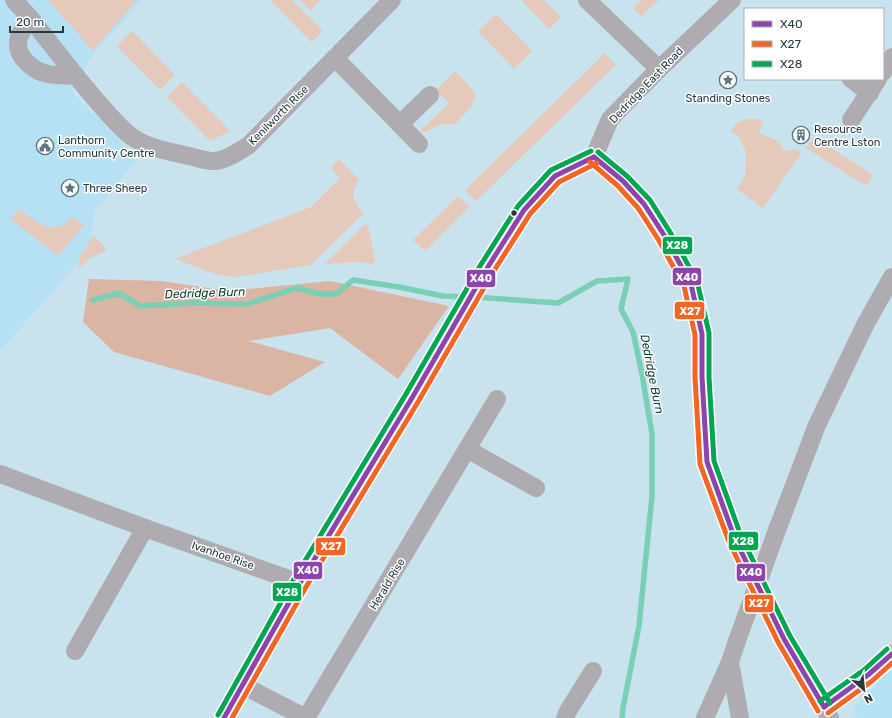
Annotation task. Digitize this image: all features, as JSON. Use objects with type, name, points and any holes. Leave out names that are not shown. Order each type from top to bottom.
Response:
[{"type":"street","name":"Kenilworth Rise","points":[[14,0],[76,76],[127,133],[136,140],[165,151],[216,161],[234,155],[249,145],[392,0]]},
{"type":"street","points":[[587,0],[659,69]]},
{"type":"street","name":"Dedridge East Road","points":[[594,157],[610,119],[659,69],[732,0]]},
{"type":"street","points":[[31,19],[19,35],[17,45],[22,56],[29,65],[48,74],[76,76]]},
{"type":"street","points":[[884,70],[892,57]]},
{"type":"street","points":[[334,58],[419,144]]},
{"type":"street","points":[[851,120],[874,86],[854,80]]},
{"type":"street","points":[[400,124],[430,95]]},
{"type":"street","points":[[224,718],[300,583],[412,398],[486,270],[524,210],[555,176],[594,157],[623,181],[644,204],[664,235],[691,284],[702,334],[702,377],[707,462],[735,539],[784,639],[827,713],[892,654]]},
{"type":"street","points":[[706,718],[730,662],[777,530],[817,425],[865,325],[892,278]]},
{"type":"street","name":"Herald Rise","points":[[242,685],[306,718],[497,399]]},
{"type":"street","points":[[467,449],[536,488]]},
{"type":"street","name":"Ivanhoe Rise","points":[[0,474],[145,528],[300,583]]},
{"type":"street","points":[[75,651],[145,528]]},
{"type":"street","points":[[730,662],[740,718]]},
{"type":"street","points":[[565,718],[593,671]]},
{"type":"shaded area","points":[[0,0],[142,0],[93,54],[72,92],[119,139],[135,162],[94,212],[90,249],[2,349],[0,347]]},
{"type":"shaded area","points":[[48,0],[137,0],[93,51]]},
{"type":"shaded area","points":[[270,0],[292,0],[323,31],[311,42]]},
{"type":"shaded area","points":[[300,0],[321,0],[310,11]]},
{"type":"shaded area","points":[[521,0],[544,0],[561,17],[549,29]]},
{"type":"shaded area","points":[[642,0],[659,0],[641,16],[633,8]]},
{"type":"shaded area","points":[[496,14],[532,51],[514,69],[478,31]]},
{"type":"shaded area","points":[[132,31],[175,75],[160,90],[117,46]]},
{"type":"shaded area","points":[[605,53],[616,65],[476,201],[465,190]]},
{"type":"shaded area","points":[[455,71],[476,94],[472,106],[455,124],[442,124],[423,133],[420,131],[449,103],[436,90]]},
{"type":"shaded area","points":[[182,82],[230,131],[210,141],[167,97]]},
{"type":"shaded area","points":[[746,119],[758,119],[763,122],[759,133],[779,142],[783,149],[789,151],[795,149],[802,152],[763,208],[737,189],[745,176],[746,152],[739,137],[731,131],[735,125]]},
{"type":"shaded area","points":[[814,137],[873,175],[867,185],[864,185],[806,148]]},
{"type":"shaded area","points":[[339,159],[359,180],[354,189],[353,198],[363,214],[311,265],[235,277],[218,275],[175,259],[311,207],[340,178],[331,168]]},
{"type":"shaded area","points":[[458,196],[469,207],[425,251],[413,240]]},
{"type":"shaded area","points":[[19,209],[39,223],[52,228],[65,224],[73,217],[84,225],[58,256],[11,219]]},
{"type":"shaded area","points":[[365,224],[368,226],[375,261],[372,264],[359,262],[325,264]]},
{"type":"shaded area","points":[[94,236],[107,250],[90,258],[81,266],[78,266],[80,256]]},
{"type":"shaded area","points":[[89,279],[162,281],[228,291],[330,281],[449,306],[398,379],[330,328],[249,341],[325,362],[270,396],[114,352],[83,322]]},
{"type":"shaded area","points":[[892,668],[892,718],[857,718],[853,709]]},
{"type":"waterway","name":"Dedridge Burn","points":[[475,297],[558,303],[597,281],[628,279],[621,309],[633,332],[652,434],[652,496],[639,626],[622,718]]},
{"type":"waterway","name":"Dedridge Burn","points":[[93,300],[119,293],[140,306],[194,303],[247,304],[297,288],[320,294],[336,294],[353,280],[443,296],[466,297]]},
{"type":"transit line","name":"X28","points":[[218,715],[294,579],[406,394],[480,266],[518,206],[551,170],[591,151]]},
{"type":"transit line","name":"X28","points":[[598,152],[627,176],[650,200],[670,232],[697,281],[709,333],[709,377],[714,461],[741,536],[790,636],[830,703]]},
{"type":"transit line","name":"X40","points":[[594,157],[623,181],[644,204],[664,235],[691,284],[702,334],[702,377],[707,462],[735,539],[784,639],[824,707]]},
{"type":"transit line","name":"X40","points":[[224,718],[300,583],[412,398],[486,270],[524,210],[555,176],[594,157]]},
{"type":"transit line","name":"X27","points":[[590,162],[618,186],[638,208],[658,239],[684,286],[695,335],[695,377],[700,464],[729,542],[778,642],[818,711]]},
{"type":"transit line","name":"X27","points":[[232,718],[306,587],[418,402],[492,274],[530,214],[559,182],[597,163]]},
{"type":"transit line","name":"X28","points":[[820,701],[864,670],[887,649]]},
{"type":"transit line","name":"X40","points":[[824,707],[868,675],[892,654]]},
{"type":"transit line","name":"X27","points":[[828,713],[872,681],[892,663]]},
{"type":"place","name":"Standing Stones","points":[[728,80]]},
{"type":"place","name":"Resource Centre Lston","points":[[801,135]]},
{"type":"place","name":"Lanthorn Community Centre","points":[[45,146]]},
{"type":"place","name":"Three Sheep","points":[[70,188]]}]
